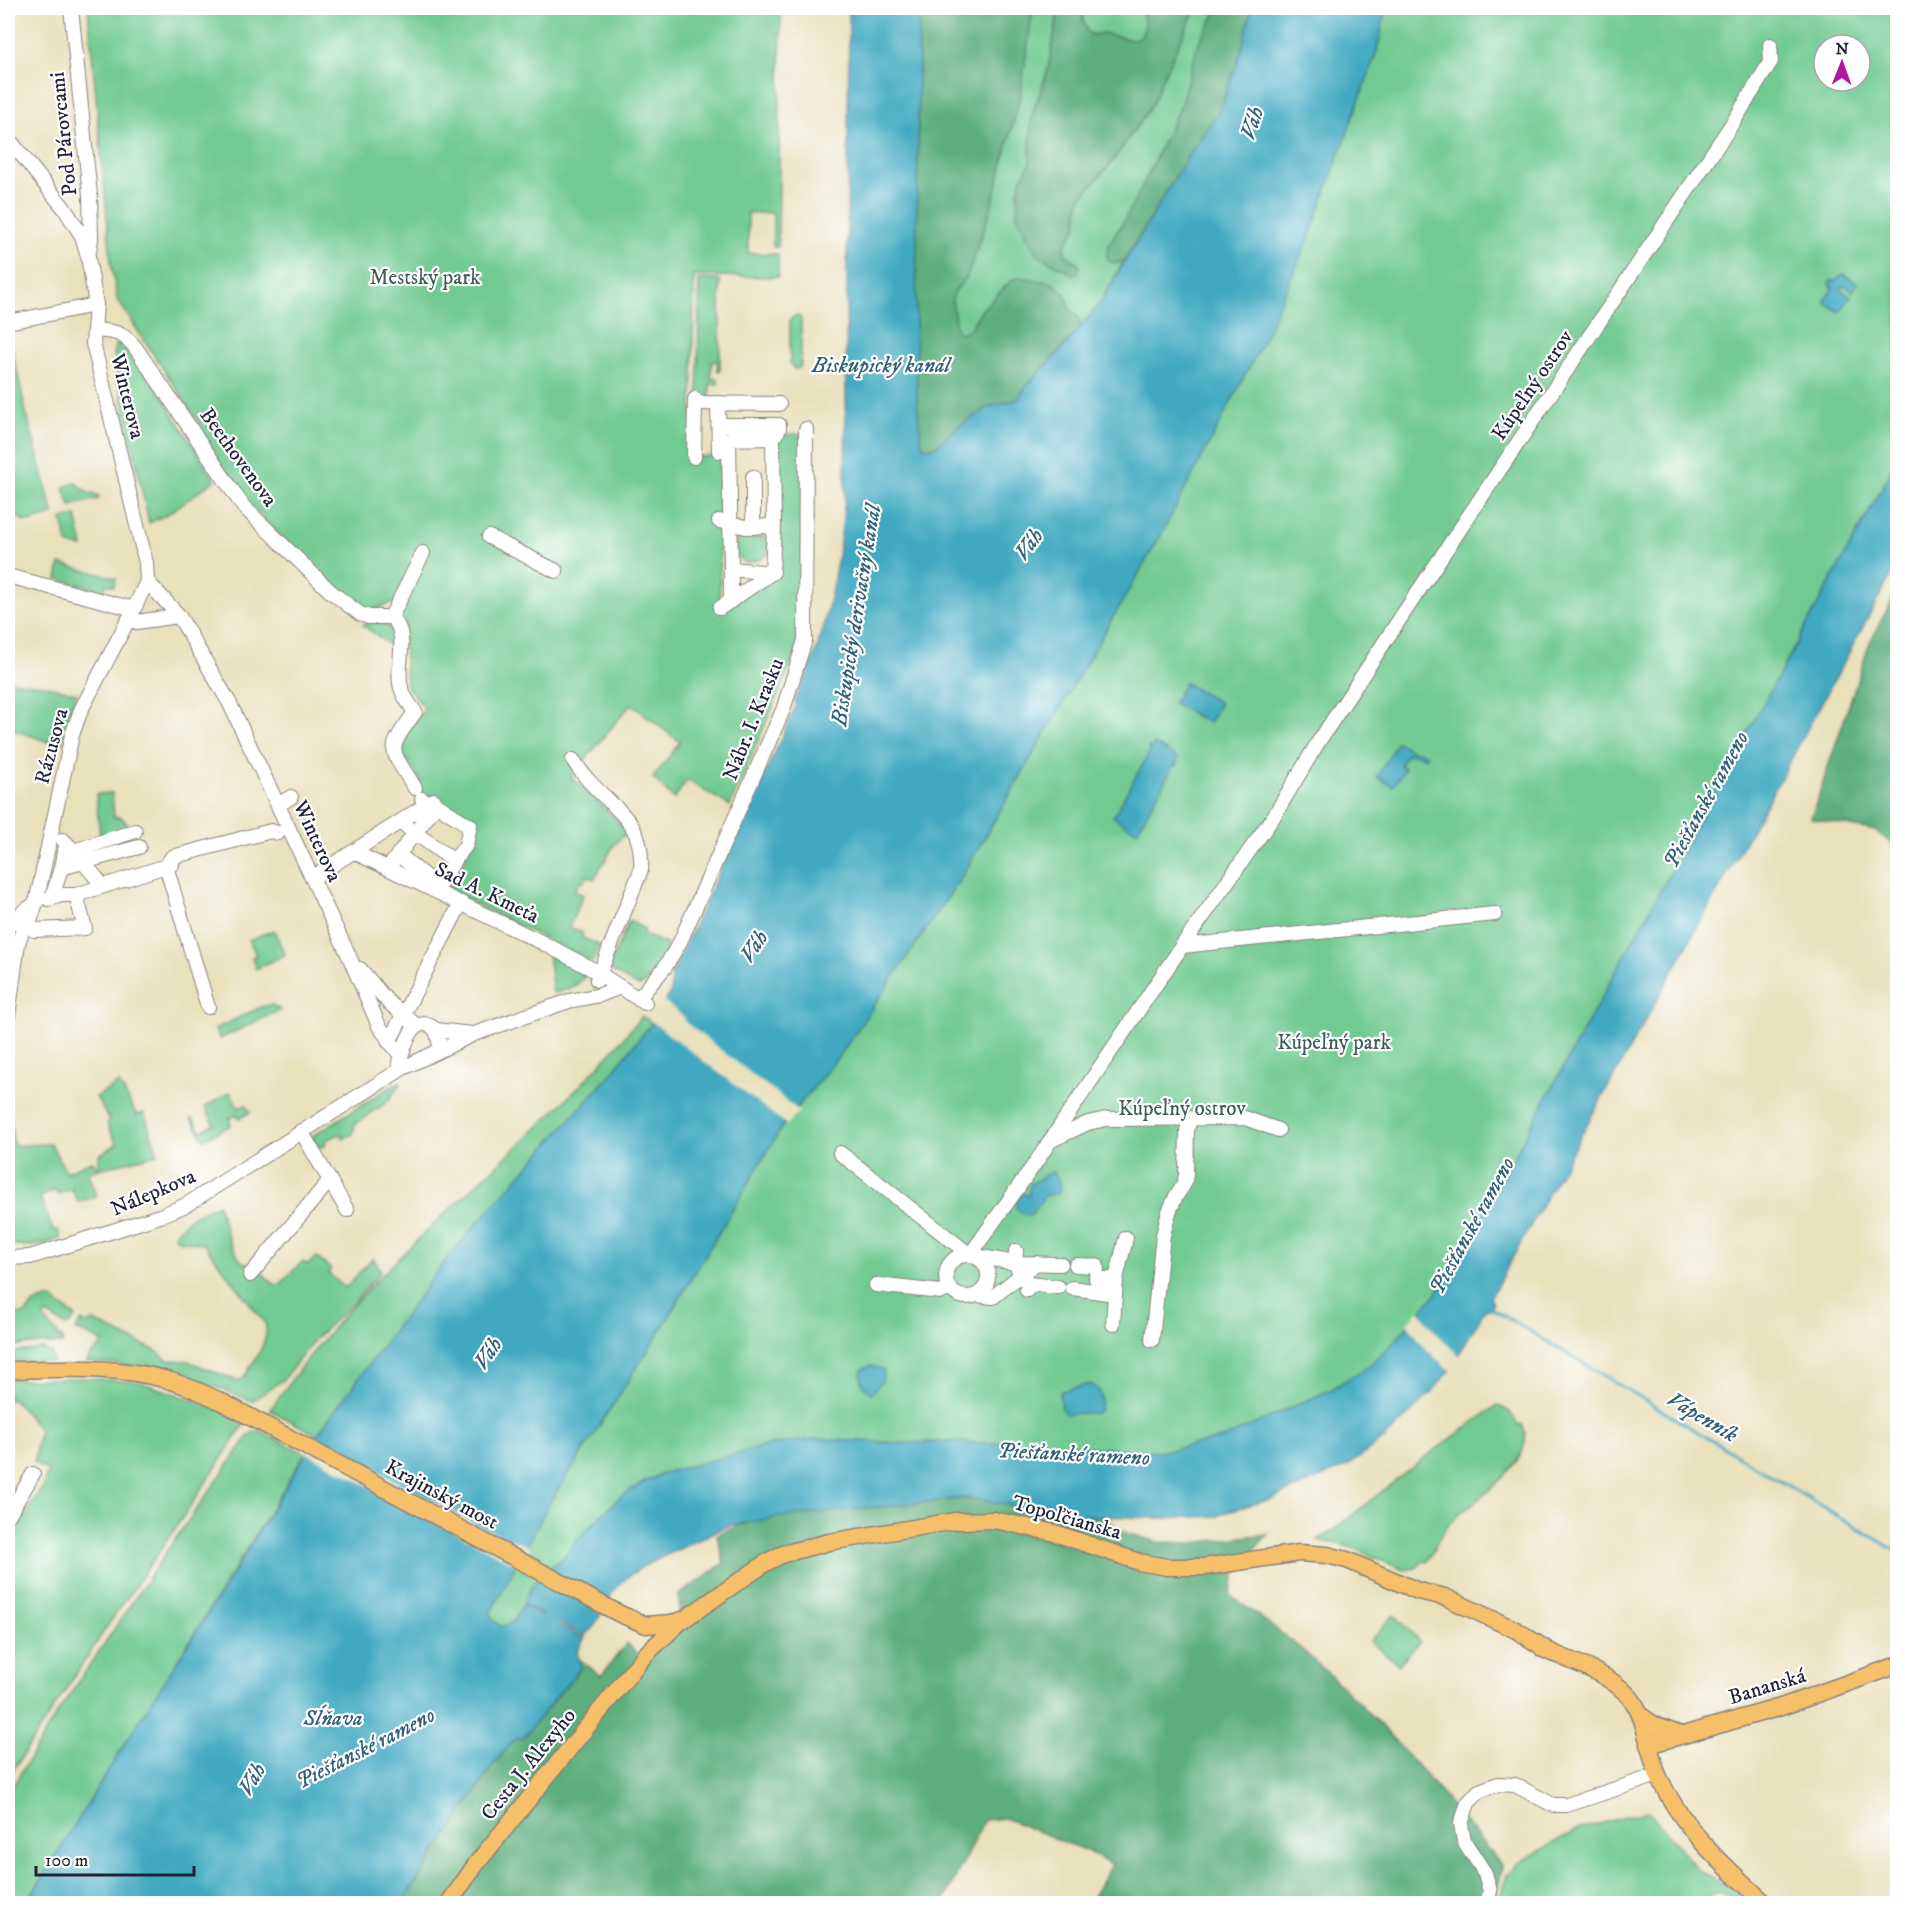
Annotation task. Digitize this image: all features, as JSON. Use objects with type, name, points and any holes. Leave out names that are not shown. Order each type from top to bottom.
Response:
[{"type":"main road","name":"Krajinský most","points":[[8,1370],[94,1369],[146,1375],[193,1388],[620,1614],[646,1625]]},
{"type":"main road","name":"Topoľčianska","points":[[646,1625],[662,1625],[683,1620],[767,1562],[783,1554],[829,1542],[955,1521],[994,1520],[1032,1527],[1139,1562],[1167,1566],[1204,1567],[1299,1553],[1320,1554],[1347,1560],[1418,1591],[1446,1597],[1516,1630],[1552,1653],[1612,1682],[1632,1699],[1640,1715],[1658,1775],[1674,1804],[1713,1856],[1766,1904]]},
{"type":"main road","name":"Cesta J. Alexyho","points":[[448,1904],[477,1863],[645,1655],[683,1620]]},
{"type":"main road","points":[[645,1655],[646,1625]]},
{"type":"main road","name":"Bananská","points":[[1648,1744],[1781,1707],[1898,1665]]},
{"type":"main road","points":[[1640,1715],[1656,1726],[1681,1735]]},
{"type":"street","name":"Pod Párovcami","points":[[71,8],[91,209],[91,239],[88,256]]},
{"type":"street","name":"Kúpeľný ostrov","points":[[970,1255],[1274,816],[1315,748],[1734,121],[1771,61],[1770,45]]},
{"type":"street","name":"Winterova","points":[[8,138],[12,149],[82,236],[88,256],[96,305],[93,343],[137,521],[146,563],[147,581],[179,616],[202,664],[230,704],[278,805],[282,829],[312,878],[359,993],[390,1039],[399,1066]]},
{"type":"street","points":[[73,222],[86,216],[91,209]]},
{"type":"street","points":[[8,322],[96,305]]},
{"type":"street","name":"Beethovenova","points":[[94,330],[119,333],[135,347],[229,487],[243,506],[274,537],[330,591],[360,614],[369,617],[391,617]]},
{"type":"street","points":[[776,571],[774,526],[776,505],[773,477],[777,431],[693,447],[695,401],[779,404]]},
{"type":"street","points":[[718,403],[729,476],[724,492],[731,569],[726,604],[776,571]]},
{"type":"street","name":"Nábr. I. Krasku","points":[[642,1001],[680,942],[783,710],[801,657],[805,640],[806,429]]},
{"type":"street","points":[[729,476],[773,477]]},
{"type":"street","points":[[753,477],[753,527]]},
{"type":"street","points":[[725,522],[739,526],[774,526]]},
{"type":"street","points":[[489,537],[556,571]]},
{"type":"street","points":[[398,854],[427,882],[458,860],[466,845],[470,827],[428,801],[395,757],[393,749],[394,741],[415,712],[402,692],[398,669],[400,630],[397,622],[391,617],[423,553]]},
{"type":"street","points":[[731,569],[776,571]]},
{"type":"street","points":[[8,576],[135,616],[179,616]]},
{"type":"street","points":[[135,616],[147,581]]},
{"type":"street","name":"Rázusova","points":[[8,1016],[17,933],[50,896],[72,735],[81,710],[135,616]]},
{"type":"street","points":[[399,1066],[410,1032],[420,1021],[436,1030],[474,1034],[569,1001],[588,983],[600,982],[641,870],[642,852],[636,832],[624,813],[589,782],[573,760]]},
{"type":"street","points":[[278,805],[291,797]]},
{"type":"street","points":[[388,868],[415,832],[428,801]]},
{"type":"street","name":"Winterova","points":[[354,852],[428,801]]},
{"type":"street","points":[[400,821],[458,860]]},
{"type":"street","points":[[67,846],[134,828],[146,872]]},
{"type":"street","points":[[67,846],[50,896],[76,895],[282,829]]},
{"type":"street","points":[[67,846],[84,862],[103,886]]},
{"type":"street","points":[[61,868],[139,847]]},
{"type":"street","points":[[312,878],[354,852]]},
{"type":"street","name":"Sad A. Kmeťa","points":[[354,852],[388,868],[398,880],[427,882],[460,903],[543,943],[600,982],[620,987],[642,1001]]},
{"type":"street","points":[[166,866],[208,1007]]},
{"type":"street","points":[[17,933],[86,930],[76,895]]},
{"type":"street","points":[[390,1039],[447,942],[460,903]]},
{"type":"street","points":[[1182,946],[1495,914]]},
{"type":"street","name":"Winterova","points":[[344,958],[388,1002],[403,1014],[420,1021]]},
{"type":"street","points":[[436,1030],[441,1049]]},
{"type":"street","name":"Nálepkova","points":[[8,1258],[30,1257],[71,1245],[160,1216],[186,1205],[225,1182],[399,1066],[474,1034]]},
{"type":"street","points":[[1152,1340],[1163,1235],[1169,1212],[1184,1184],[1187,1131],[1190,1118]]},
{"type":"street","points":[[1050,1141],[1088,1123],[1106,1119],[1245,1118],[1278,1130]]},
{"type":"street","points":[[301,1131],[347,1210]]},
{"type":"street","points":[[844,1156],[970,1255],[982,1261],[988,1272],[987,1299]]},
{"type":"street","points":[[250,1275],[330,1180]]},
{"type":"street","points":[[1113,1324],[1117,1280],[1126,1238]]},
{"type":"street","points":[[1117,1280],[1096,1278],[1065,1287],[1021,1273],[970,1255],[956,1258],[947,1269],[945,1276],[954,1293],[987,1299],[1021,1273],[1036,1263],[1069,1264],[1096,1278],[1117,1280]]},
{"type":"street","points":[[876,1285],[941,1292],[950,1289]]},
{"type":"street","points":[[8,1516],[33,1474]]},
{"type":"street","points":[[1487,1904],[1490,1891],[1485,1873],[1464,1841],[1461,1824],[1468,1803],[1479,1791],[1498,1784],[1515,1785],[1553,1804],[1567,1805],[1658,1775]]},
{"type":"green space","name":"Mestský park","points":[[88,8],[781,8],[778,247],[773,247],[773,213],[748,213],[748,253],[778,254],[778,277],[694,276],[692,437],[694,457],[719,456],[720,607],[779,569],[777,435],[806,434],[801,641],[730,806],[687,780],[674,799],[653,778],[680,742],[631,704],[571,777],[617,820],[626,833],[614,845],[594,879],[587,876],[584,882],[580,881],[575,891],[583,895],[569,927],[583,933],[581,937],[599,945],[592,962],[447,890],[477,835],[467,821],[426,799],[418,784],[421,782],[399,748],[399,741],[425,708],[406,686],[403,621],[399,616],[399,608],[391,603],[368,612],[321,578],[248,502],[223,469],[195,417],[117,299],[111,262]]},
{"type":"green space","points":[[919,8],[1033,8],[1020,97],[990,211],[967,276],[955,291],[952,299],[956,330],[961,333],[970,329],[981,311],[1013,279],[1021,277],[1053,283],[1067,297],[1070,310],[1075,313],[1080,322],[1080,328],[1026,387],[1018,399],[989,407],[955,429],[937,446],[930,448],[924,448],[921,443],[917,403]]},
{"type":"green space","points":[[1033,8],[1059,8],[1048,70],[1031,118],[1030,164],[1017,192],[1025,235],[1078,263],[1065,254],[1064,247],[1077,226],[1079,203],[1083,195],[1112,162],[1153,103],[1196,8],[1219,8],[1198,44],[1181,104],[1140,191],[1108,245],[1109,261],[1123,262],[1100,303],[1080,328],[1078,319],[1068,307],[1067,297],[1013,279],[981,311],[970,329],[961,333],[956,330],[952,299],[955,291],[967,276],[990,211],[1020,97]]},
{"type":"green space","points":[[1059,8],[1083,8],[1083,21],[1088,33],[1094,35],[1103,33],[1132,40],[1141,36],[1145,27],[1142,8],[1196,8],[1153,103],[1112,162],[1083,195],[1079,203],[1077,226],[1064,247],[1065,254],[1080,266],[1077,274],[1074,275],[1037,255],[1016,213],[1020,182],[1030,164],[1031,118],[1048,70]]},
{"type":"green space","points":[[1083,8],[1142,8],[1145,27],[1141,36],[1132,40],[1103,33],[1094,35],[1088,33],[1083,21]]},
{"type":"green space","points":[[1219,8],[1252,8],[1241,52],[1220,110],[1188,156],[1123,262],[1109,261],[1108,245],[1140,191],[1181,104],[1198,44]]},
{"type":"green space","name":"Kúpeľný ostrov","points":[[1386,8],[1897,8],[1897,461],[1471,1235],[1436,1294],[1372,1364],[1332,1389],[1222,1439],[1159,1452],[1060,1445],[901,1443],[814,1439],[770,1445],[664,1473],[620,1497],[577,1540],[561,1560],[550,1567],[532,1586],[516,1619],[507,1626],[500,1626],[492,1619],[491,1612],[549,1504],[659,1333],[783,1125],[842,1052],[961,878],[1161,535],[1308,240],[1377,51]]},
{"type":"green space","points":[[699,279],[720,280],[720,371],[718,371],[717,361],[712,361],[711,378],[718,379],[718,384],[710,384],[710,399],[698,399]]},
{"type":"green space","points":[[797,315],[801,319],[801,365],[794,369],[790,363],[790,319]]},
{"type":"green space","points":[[8,338],[10,338],[25,408],[53,513],[53,515],[27,522],[19,518],[8,505]]},
{"type":"green space","points":[[120,343],[126,345],[162,396],[215,480],[169,513],[149,523],[118,379],[114,351],[116,345]]},
{"type":"green space","points":[[76,483],[90,494],[98,495],[99,499],[70,506],[64,488]]},
{"type":"green space","points":[[76,516],[83,547],[68,545],[62,519]]},
{"type":"green space","points":[[766,528],[767,534],[752,537],[741,533],[753,539],[768,538],[768,554],[759,560],[745,563],[736,554],[736,535],[738,533],[736,532]]},
{"type":"green space","points":[[60,564],[116,578],[114,586],[106,584],[104,591],[57,579]]},
{"type":"green space","points":[[1897,591],[1897,848],[1876,831],[1811,818],[1870,642]]},
{"type":"green space","points":[[371,620],[385,624],[392,629],[397,642],[393,648],[363,625]]},
{"type":"green space","points":[[8,681],[43,685],[77,693],[61,746],[8,728]]},
{"type":"green space","points":[[112,793],[114,817],[121,817],[130,827],[100,837],[96,794]]},
{"type":"green space","points":[[629,921],[645,929],[643,934],[668,945],[653,978],[640,986],[608,968]]},
{"type":"green space","points":[[274,930],[285,955],[256,969],[252,957],[256,955],[249,940]]},
{"type":"green space","points":[[548,953],[586,974],[572,987],[553,993]]},
{"type":"green space","points":[[272,1005],[280,1010],[220,1039],[215,1029],[263,1006]]},
{"type":"green space","points":[[642,1016],[652,1023],[608,1077],[451,1253],[317,1435],[270,1410],[319,1344],[360,1298],[408,1249],[546,1120]]},
{"type":"green space","points":[[400,1081],[401,1083],[387,1102],[355,1124],[353,1134],[343,1139],[340,1134],[326,1140],[325,1146],[319,1147],[314,1144],[312,1136]]},
{"type":"green space","points":[[119,1083],[137,1115],[144,1113],[158,1154],[99,1169],[99,1155],[117,1144],[107,1124],[110,1121],[96,1097]]},
{"type":"green space","points":[[230,1092],[239,1108],[246,1105],[250,1112],[239,1119],[236,1115],[229,1119],[231,1125],[204,1139],[191,1119],[193,1118],[201,1131],[214,1124],[205,1107]]},
{"type":"green space","points":[[11,1119],[13,1145],[51,1144],[66,1172],[92,1161],[99,1169],[88,1173],[96,1196],[78,1202],[72,1189],[57,1194],[55,1190],[40,1197],[53,1230],[58,1230],[61,1238],[48,1243],[21,1246],[8,1243],[8,1126]]},
{"type":"green space","points":[[218,1204],[230,1244],[241,1261],[262,1273],[274,1284],[279,1285],[302,1262],[308,1265],[316,1257],[331,1269],[328,1273],[345,1288],[373,1258],[381,1271],[354,1302],[315,1339],[284,1379],[252,1401],[177,1372],[87,1362],[103,1342],[76,1330],[82,1321],[85,1324],[94,1321],[156,1351],[168,1360],[188,1361],[238,1381],[244,1377],[263,1344],[266,1336],[265,1323],[204,1244],[178,1240],[174,1235],[189,1218]]},
{"type":"green space","points":[[52,1299],[76,1317],[66,1326],[47,1314],[43,1318],[63,1340],[62,1344],[29,1344],[8,1348],[8,1325],[12,1315],[25,1314],[35,1303]]},
{"type":"green space","points":[[42,1349],[52,1353],[53,1362],[8,1360],[8,1353]]},
{"type":"green space","points":[[87,1378],[140,1382],[213,1407],[245,1423],[8,1778],[8,1538],[42,1489],[48,1471],[34,1462],[39,1429],[14,1400],[8,1400],[8,1380]]},
{"type":"green space","points":[[1498,1405],[1510,1412],[1518,1425],[1522,1424],[1525,1438],[1522,1452],[1514,1466],[1502,1479],[1451,1522],[1427,1562],[1423,1561],[1416,1568],[1404,1570],[1351,1547],[1317,1540],[1327,1535],[1424,1458]]},
{"type":"green space","points":[[259,1430],[305,1453],[26,1903],[8,1903],[8,1794],[56,1715],[169,1548],[250,1434]]},
{"type":"green space","points":[[1010,1499],[1103,1517],[1126,1533],[1159,1542],[1193,1543],[1268,1534],[1236,1571],[1230,1595],[1291,1640],[1336,1681],[1386,1731],[1434,1785],[1502,1866],[1496,1903],[1089,1903],[1112,1865],[1089,1852],[1004,1818],[984,1820],[943,1903],[402,1904],[493,1765],[515,1739],[522,1739],[581,1667],[577,1657],[601,1676],[627,1643],[643,1660],[680,1624],[679,1595],[724,1563],[717,1535],[751,1522],[832,1507],[891,1502]]},
{"type":"green space","points":[[1394,1614],[1420,1642],[1398,1665],[1370,1641]]},
{"type":"green space","points":[[1648,1811],[1698,1870],[1744,1897],[1741,1900],[1718,1892],[1685,1904],[1500,1903],[1507,1874],[1518,1863],[1577,1830]]},
{"type":"water","points":[[849,8],[919,8],[917,403],[921,443],[924,447],[930,448],[937,446],[955,429],[989,407],[1018,399],[1100,303],[1188,156],[1220,110],[1241,52],[1252,8],[1386,8],[1377,51],[1308,240],[1262,343],[1161,535],[961,878],[842,1052],[783,1125],[659,1333],[549,1504],[491,1612],[492,1619],[500,1626],[504,1626],[514,1620],[523,1605],[550,1620],[545,1635],[549,1635],[557,1624],[584,1639],[577,1652],[581,1667],[522,1739],[515,1739],[493,1765],[402,1903],[26,1904],[228,1582],[317,1435],[451,1253],[608,1077],[652,1023],[671,992],[671,975],[783,735],[813,660],[826,616],[838,557],[845,498]]},
{"type":"water","points":[[1843,274],[1858,283],[1853,291],[1845,286],[1841,287],[1842,291],[1851,296],[1841,311],[1838,311],[1824,302],[1833,288],[1829,283],[1831,280],[1836,281]]},
{"type":"water","points":[[1897,461],[1897,564],[1777,785],[1490,1298],[1493,1303],[1491,1308],[1484,1311],[1448,1373],[1384,1439],[1349,1465],[1272,1499],[1218,1516],[1160,1518],[1096,1516],[965,1498],[780,1517],[727,1526],[644,1566],[624,1580],[613,1592],[592,1630],[587,1632],[585,1637],[558,1622],[558,1617],[555,1615],[550,1618],[523,1604],[532,1586],[550,1567],[561,1560],[577,1540],[620,1497],[664,1473],[770,1445],[814,1439],[901,1443],[1060,1445],[1159,1452],[1222,1439],[1332,1389],[1372,1364],[1436,1294],[1471,1235]]},
{"type":"water","points":[[1185,683],[1220,703],[1209,723],[1173,703]]},
{"type":"water","points":[[1397,742],[1413,751],[1427,755],[1425,758],[1407,754],[1400,765],[1405,769],[1393,786],[1377,777]]},
{"type":"water","points":[[1154,744],[1178,758],[1176,762],[1178,763],[1177,766],[1174,765],[1137,831],[1113,817],[1150,751],[1149,747],[1152,748]]},
{"type":"water","points":[[1054,1172],[1060,1188],[1058,1194],[1045,1195],[1031,1215],[1023,1214],[1016,1209],[1023,1193],[1030,1195],[1028,1192],[1031,1183]]},
{"type":"water","points":[[870,1366],[884,1369],[882,1381],[872,1393],[864,1386],[861,1377],[862,1369]]},
{"type":"water","points":[[1090,1384],[1101,1394],[1100,1410],[1096,1413],[1066,1414],[1059,1396],[1061,1391]]},
{"type":"pier","points":[[662,1000],[684,1017],[685,1022],[799,1111],[787,1125],[650,1020]]},
{"type":"pier","points":[[1419,1310],[1437,1335],[1461,1357],[1452,1372],[1427,1350],[1407,1323]]},
{"type":"pier","points":[[313,1436],[479,1526],[529,1547],[518,1566],[303,1451]]},
{"type":"waterway","name":"Vápenník","points":[[1491,1308],[1898,1552]]},
{"type":"waterway","name":"Piešťanské rameno","points":[[535,1650],[565,1593]]},
{"type":"water label","name":"Váh","points":[[1251,123]]},
{"type":"water label","name":"Biskupický kanál","points":[[881,364]]},
{"type":"water label","name":"Váh","points":[[1028,544]]},
{"type":"water label","name":"Biskupický derivačný kanál","points":[[855,615]]},
{"type":"water label","name":"Váh","points":[[753,946]]},
{"type":"water label","name":"Váh","points":[[487,1353]]},
{"type":"water label","name":"Sĺňava","points":[[333,1717]]},
{"type":"water label","name":"Váh","points":[[251,1779]]},
{"type":"park label","name":"Kúpeľný park","points":[[1334,1042]]}]
